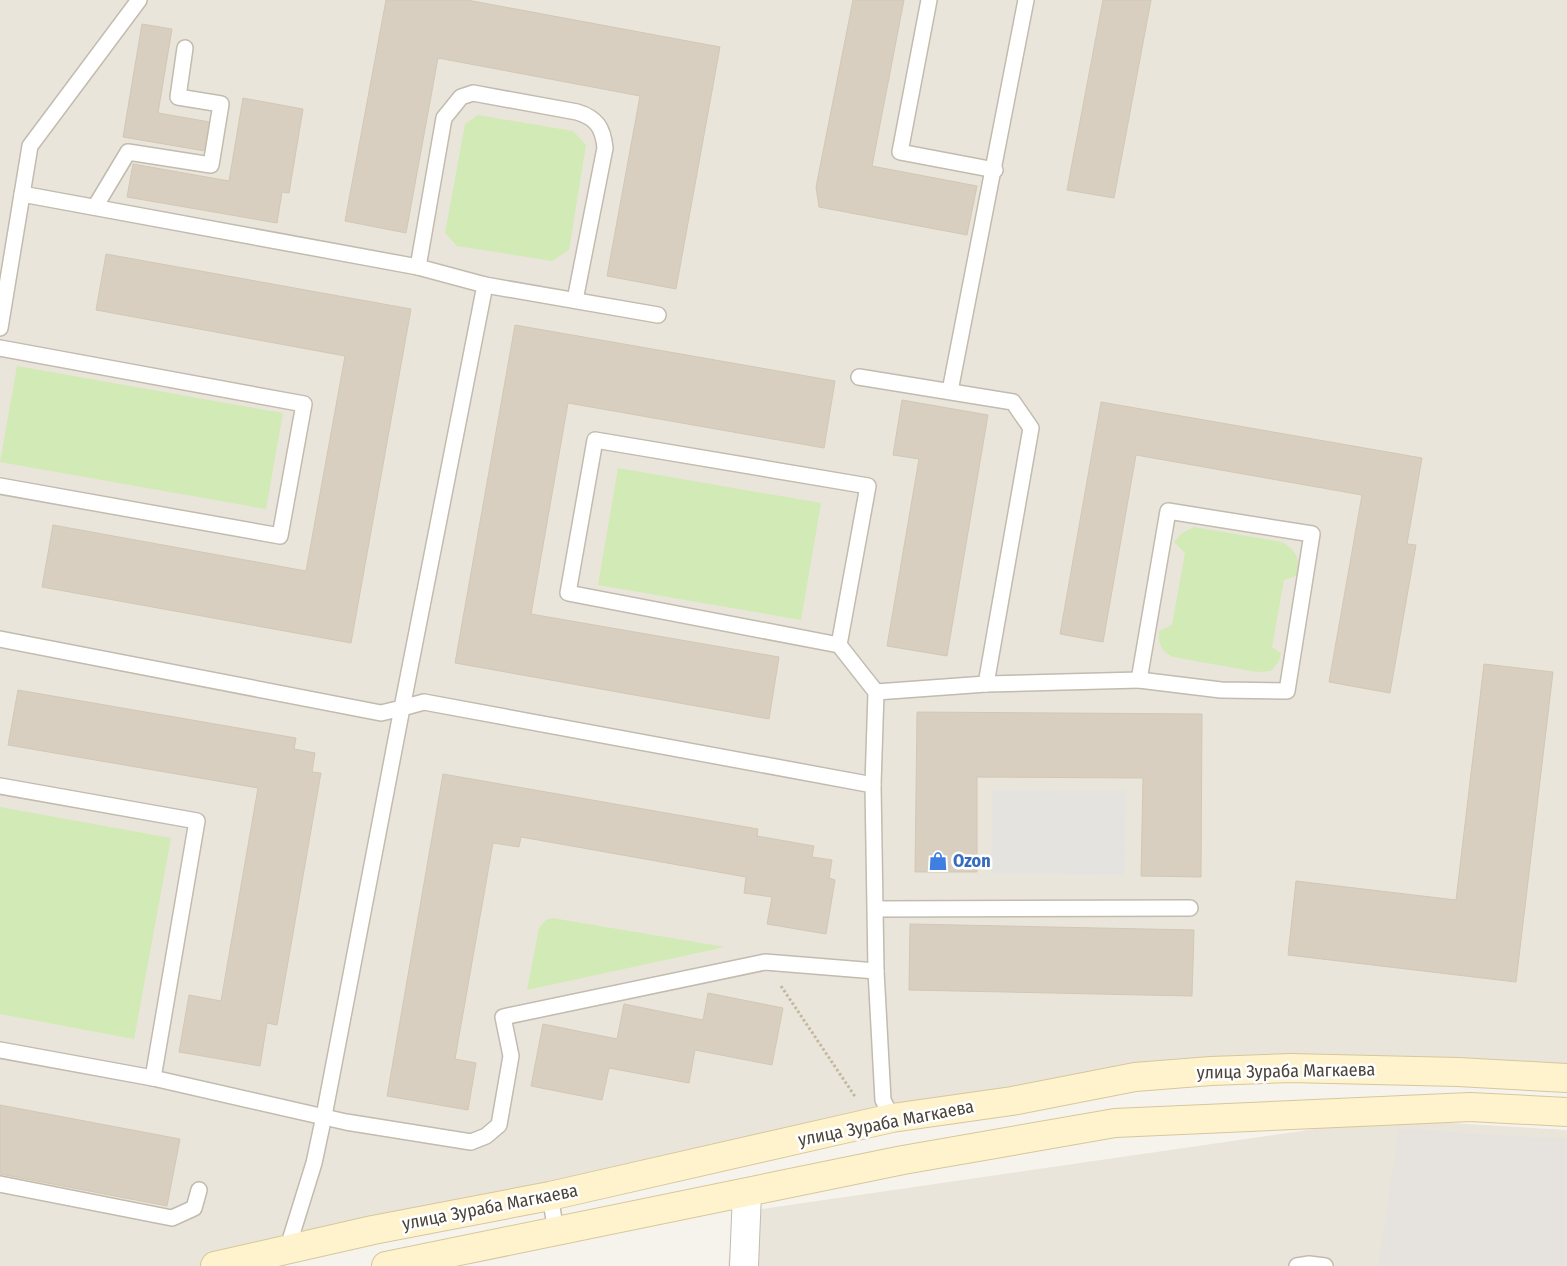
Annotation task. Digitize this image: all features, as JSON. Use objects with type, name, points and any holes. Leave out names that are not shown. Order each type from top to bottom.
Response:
[{"type":"main road","name":"улица Зураба Магкаева","points":[[215,1266],[550,1196],[892,1118],[1012,1101],[1135,1078],[1211,1071],[1350,1068],[1567,1078]]},
{"type":"main road","name":"улица Зураба Магкаева","points":[[386,1266],[903,1160],[1115,1122],[1470,1107],[1567,1112]]},
{"type":"street","points":[[744,1266],[748,1193]]},
{"type":"lane","points":[[0,328],[30,146],[139,0]]},
{"type":"lane","points":[[929,0],[900,152],[995,170]]},
{"type":"lane","points":[[950,391],[995,170],[1026,0]]},
{"type":"lane","points":[[95,207],[128,152],[211,165],[221,104],[178,96],[185,48]]},
{"type":"lane","points":[[418,267],[444,118],[461,97],[473,93],[577,112],[589,116],[598,122],[604,134],[605,148],[575,300]]},
{"type":"lane","points":[[22,194],[418,267],[485,285],[658,315]]},
{"type":"lane","points":[[287,1250],[314,1163],[324,1116],[485,285]]},
{"type":"lane","points":[[0,348],[304,404],[280,536],[0,486]]},
{"type":"lane","points":[[860,377],[1013,402],[1031,428],[986,684]]},
{"type":"lane","points":[[839,645],[868,486],[595,440],[568,593],[839,645],[876,692],[873,785],[876,971],[883,1100],[892,1118]]},
{"type":"lane","points":[[876,692],[986,684],[1139,680],[1221,690],[1287,692],[1312,534],[1168,510],[1139,680]]},
{"type":"lane","points":[[0,639],[381,713],[424,702],[873,785]]},
{"type":"lane","points":[[0,786],[198,821],[153,1078]]},
{"type":"lane","points":[[876,909],[1190,908]]},
{"type":"lane","points":[[0,1050],[153,1078],[346,1122],[471,1142],[486,1136],[498,1125],[510,1056],[503,1018],[765,962],[876,971]]},
{"type":"lane","points":[[0,1184],[172,1218],[194,1208],[199,1190]]},
{"type":"lane","points":[[550,1196],[556,1231]]},
{"type":"lane","points":[[1297,1266],[1309,1264],[1325,1266]]},
{"type":"path","points":[[781,986],[857,1100]]},
{"type":"shaded area","points":[[0,0],[1567,0],[1567,1078],[1135,1077],[215,1266],[0,1266]]},
{"type":"shaded area","points":[[992,790],[1126,791],[1125,875],[991,874]]},
{"type":"shaded area","points":[[1385,1119],[1567,1130],[1567,1266],[728,1266],[734,1213]]},
{"type":"shaded area","points":[[1399,1129],[1567,1139],[1567,1266],[1378,1266]]},
{"type":"green space","points":[[478,115],[573,131],[586,145],[569,250],[552,261],[457,246],[445,233],[465,124]]},
{"type":"green space","points":[[17,366],[283,413],[266,509],[0,462]]},
{"type":"green space","points":[[618,468],[821,503],[801,620],[598,585]]},
{"type":"green space","points":[[1194,527],[1282,542],[1294,552],[1298,560],[1296,576],[1284,580],[1272,647],[1281,653],[1279,661],[1271,671],[1257,672],[1173,657],[1161,647],[1159,631],[1172,625],[1185,553],[1174,542],[1182,533]]},
{"type":"green space","points":[[0,807],[171,838],[134,1039],[0,1014]]},
{"type":"green space","points":[[552,918],[725,947],[527,990],[539,928],[546,920]]},
{"type":"building","points":[[386,0],[467,0],[720,47],[676,289],[607,276],[640,96],[438,58],[406,233],[345,221]]},
{"type":"building","points":[[853,0],[904,0],[872,166],[977,186],[967,235],[819,207],[816,187]]},
{"type":"building","points":[[1103,0],[1151,0],[1114,198],[1067,190]]},
{"type":"building","points":[[142,24],[172,29],[158,113],[210,122],[205,151],[123,137]]},
{"type":"building","points":[[243,98],[303,109],[289,193],[282,192],[277,223],[127,197],[133,164],[229,181]]},
{"type":"building","points":[[106,254],[411,309],[351,643],[42,587],[53,525],[306,571],[345,356],[96,310]]},
{"type":"building","points":[[515,325],[835,381],[824,448],[568,403],[531,614],[779,657],[769,719],[455,663]]},
{"type":"building","points":[[902,400],[988,415],[947,656],[887,646],[919,459],[893,455]]},
{"type":"building","points":[[1101,402],[1422,458],[1407,544],[1416,545],[1390,693],[1329,682],[1362,495],[1136,455],[1103,642],[1060,634]]},
{"type":"building","points":[[1484,664],[1553,672],[1516,982],[1288,955],[1296,881],[1456,900]]},
{"type":"building","points":[[18,690],[296,738],[294,749],[315,753],[312,772],[321,773],[277,1025],[267,1023],[260,1066],[179,1052],[189,995],[221,1001],[258,788],[8,745]]},
{"type":"building","points":[[917,712],[1202,714],[1201,877],[1141,876],[1143,778],[977,777],[977,872],[915,872]]},
{"type":"building","points":[[443,774],[758,829],[757,836],[814,846],[812,857],[832,860],[829,878],[835,880],[826,934],[767,924],[772,897],[744,893],[746,877],[521,837],[519,847],[493,843],[455,1059],[476,1063],[468,1110],[387,1096]]},
{"type":"building","points":[[910,924],[1194,930],[1192,996],[909,990]]},
{"type":"building","points":[[708,993],[783,1008],[772,1065],[695,1050],[689,1083],[609,1068],[602,1100],[531,1086],[543,1024],[617,1039],[624,1004],[703,1020]]},
{"type":"building","points":[[0,1105],[180,1139],[167,1206],[0,1174]]},
{"type":"place","name":"Ozon","points":[[938,861]]}]
